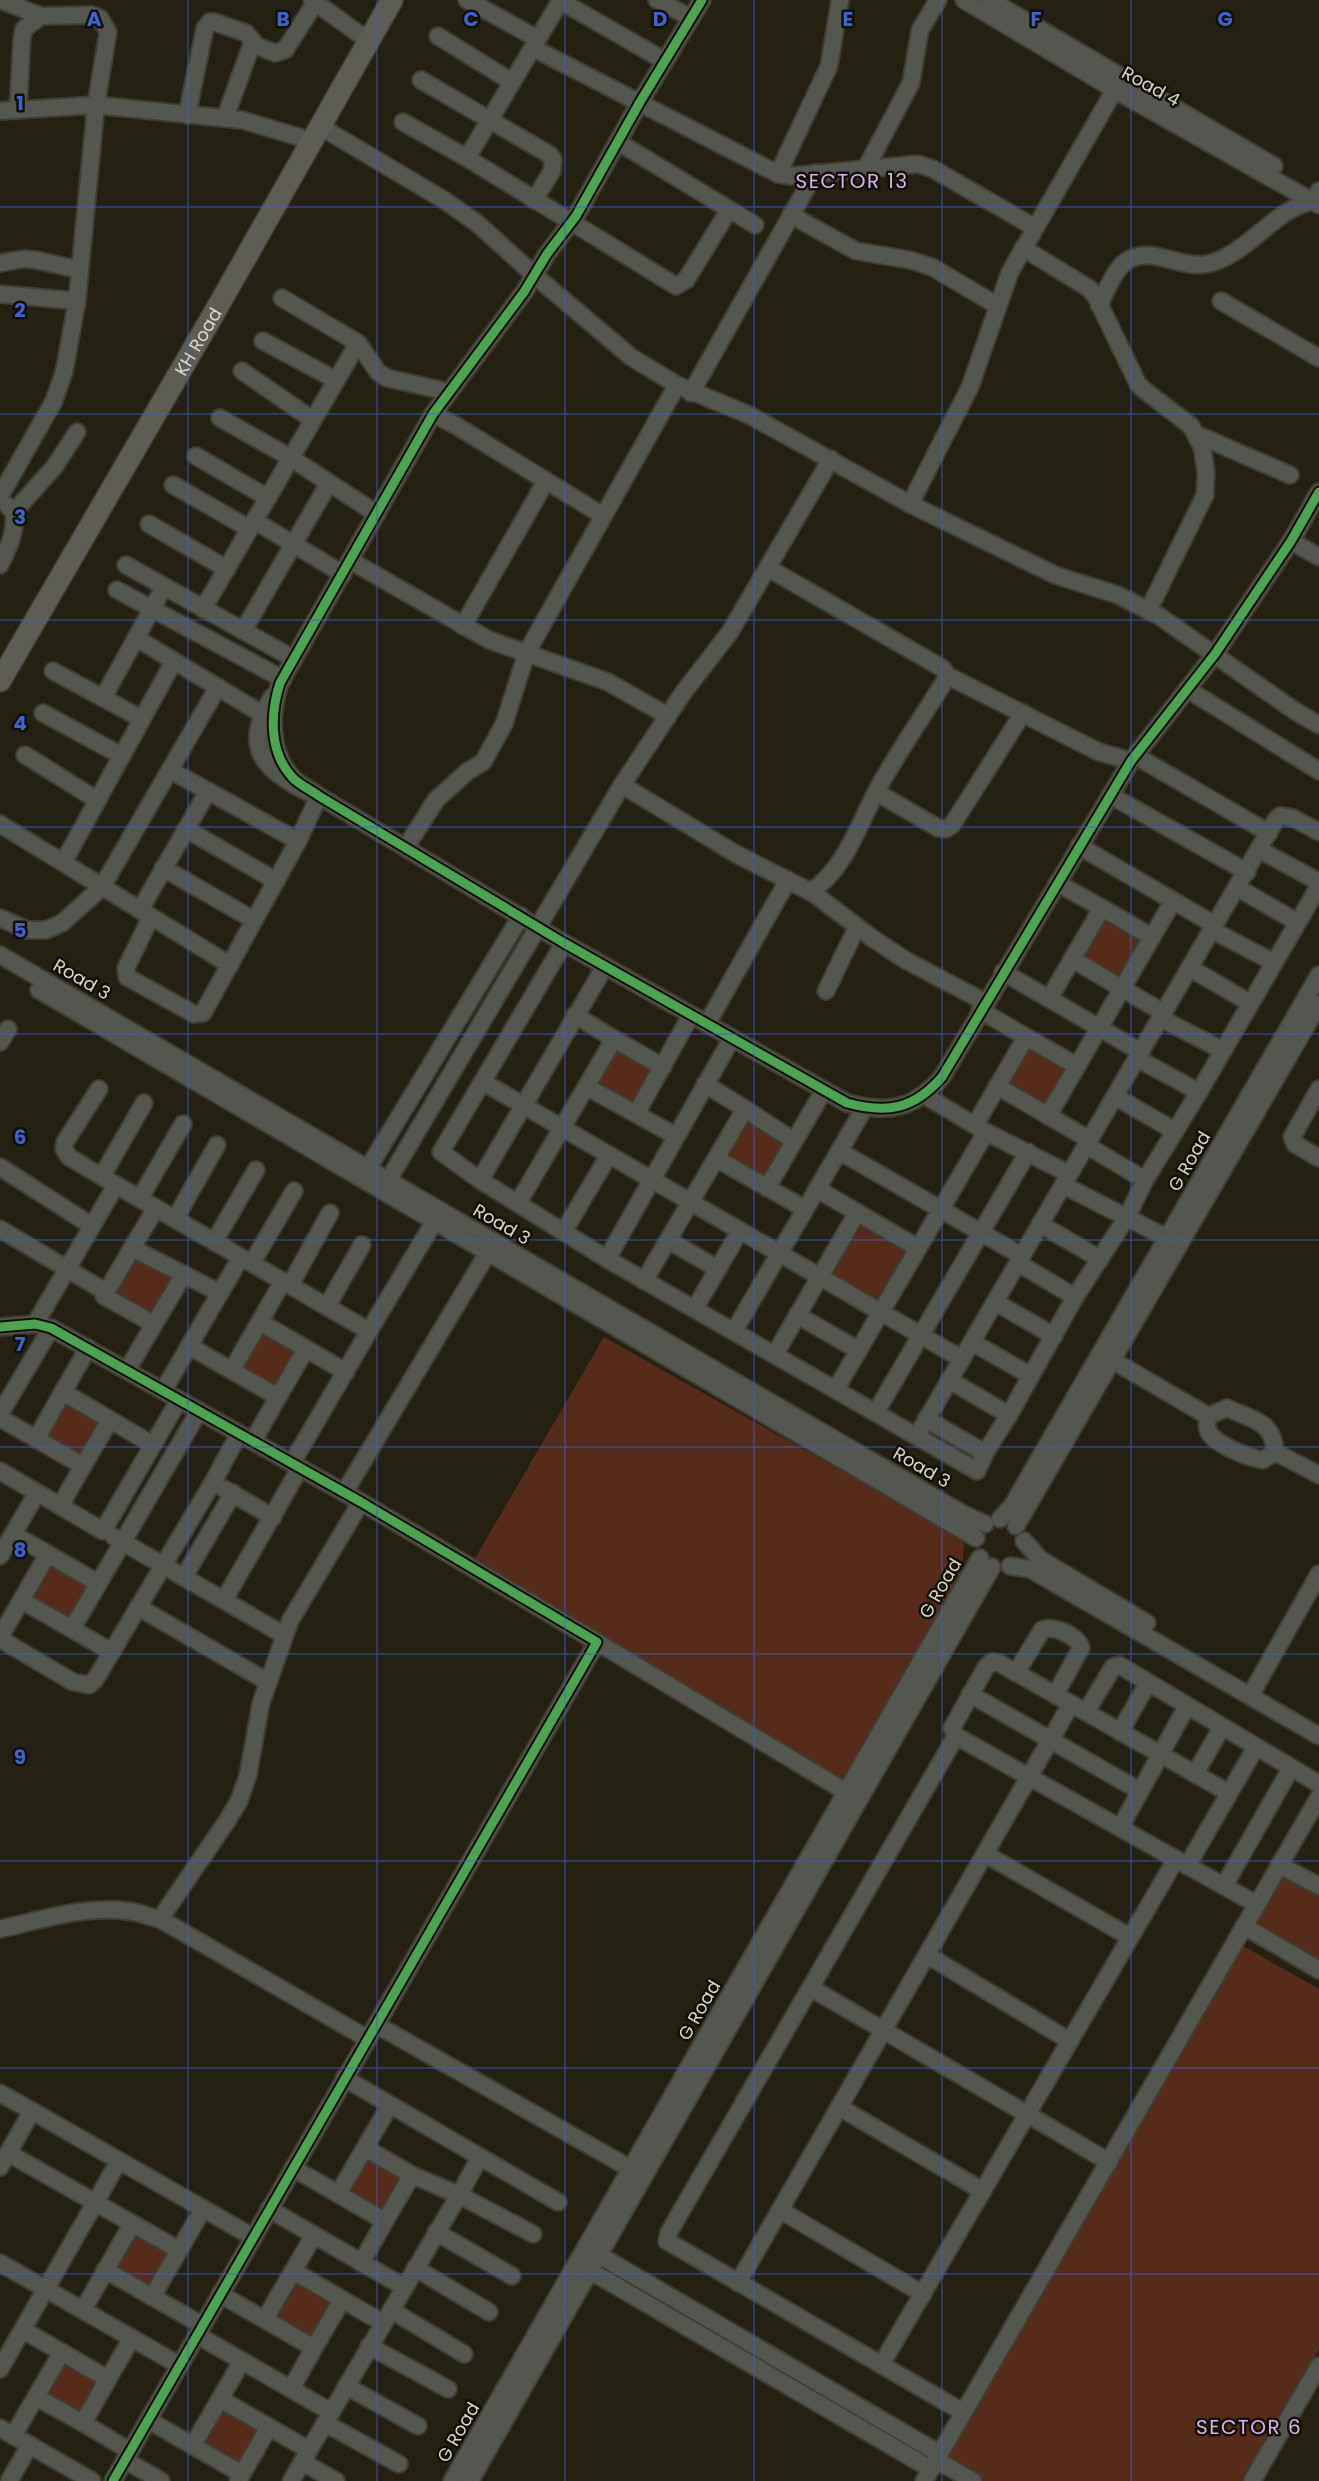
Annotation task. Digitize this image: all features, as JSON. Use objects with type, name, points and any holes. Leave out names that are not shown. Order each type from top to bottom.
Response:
[{"type":"main road","name":"KH Road","points":[[0,681],[310,128],[379,0]]},
{"type":"main road","name":"KH Road","points":[[0,654],[310,128],[392,0]]},
{"type":"street","points":[[0,0],[41,16],[92,15],[100,18],[108,32],[96,105],[76,301],[64,372],[54,401],[1,492],[14,512],[14,538],[0,565]]},
{"type":"street","points":[[467,0],[535,43],[640,102],[778,174],[791,176],[918,164],[933,169],[1034,227]]},
{"type":"street","points":[[466,158],[560,0],[665,61]]},
{"type":"street","points":[[657,0],[691,18]]},
{"type":"street","points":[[319,796],[297,786],[266,764],[258,744],[258,729],[262,714],[433,414],[524,292],[533,274],[571,223],[702,0]]},
{"type":"street","points":[[778,174],[829,66],[840,0]]},
{"type":"street","points":[[866,168],[906,95],[911,83],[920,30],[938,0]]},
{"type":"street","name":"Road 4","points":[[964,0],[1118,83],[1318,196]]},
{"type":"street","name":"Road 4","points":[[990,0],[1118,83]]},
{"type":"street","points":[[252,44],[275,53],[285,50],[313,2],[359,34]]},
{"type":"street","points":[[18,109],[18,66],[24,29],[41,16]]},
{"type":"street","points":[[188,114],[207,24],[214,22],[246,33],[251,36],[252,44],[225,118]]},
{"type":"street","points":[[438,36],[512,82]]},
{"type":"street","points":[[421,80],[554,159],[552,171],[534,200]]},
{"type":"street","points":[[909,504],[970,387],[1010,272],[1118,83]]},
{"type":"street","points":[[0,111],[96,105],[310,128],[444,200],[478,224],[631,357],[684,389],[749,415],[909,504],[1055,575],[1118,595],[1148,610],[1319,725]]},
{"type":"street","points":[[403,122],[675,286],[686,280],[729,210]]},
{"type":"street","points":[[618,142],[755,225]]},
{"type":"street","points":[[406,847],[436,800],[468,771],[483,762],[504,724],[526,652],[602,515],[684,389],[815,173]]},
{"type":"street","points":[[1100,305],[1120,267],[1132,257],[1144,255],[1190,265],[1206,264],[1235,253],[1299,204],[1318,196]]},
{"type":"street","points":[[791,215],[856,250],[910,260],[932,267],[998,306]]},
{"type":"street","points":[[1023,248],[1090,289],[1138,384],[1191,426],[1198,435],[1206,472],[1204,495],[1148,610]]},
{"type":"street","points":[[0,263],[24,259],[36,260],[80,270]]},
{"type":"street","points":[[0,294],[76,301]]},
{"type":"street","points":[[282,298],[358,343],[378,372],[387,378],[449,392]]},
{"type":"street","points":[[1221,301],[1319,358]]},
{"type":"street","points":[[263,341],[336,380]]},
{"type":"street","points":[[203,609],[358,343]]},
{"type":"street","points":[[242,371],[313,420]]},
{"type":"street","points":[[433,414],[455,425],[602,515]]},
{"type":"street","points":[[220,418],[291,458],[377,514]]},
{"type":"street","points":[[14,512],[55,466],[77,432]]},
{"type":"street","points":[[1198,435],[1290,475]]},
{"type":"street","points":[[196,456],[268,498]]},
{"type":"street","points":[[385,1186],[622,785],[683,693],[730,632],[831,459]]},
{"type":"street","points":[[463,626],[546,481]]},
{"type":"street","points":[[243,631],[329,483]]},
{"type":"street","points":[[173,485],[252,525],[347,567],[489,640],[608,682],[668,716]]},
{"type":"street","points":[[281,681],[274,702],[276,745],[283,764],[294,779],[564,943],[847,1103],[865,1107],[890,1108],[907,1104],[924,1095],[942,1077],[1133,759],[1215,654],[1291,541],[1319,492]]},
{"type":"street","points":[[149,524],[227,569]]},
{"type":"street","points":[[1291,541],[1319,557]]},
{"type":"street","points":[[126,565],[294,659]]},
{"type":"street","points":[[768,568],[942,668],[948,676],[1099,752],[1133,759],[1269,833]]},
{"type":"street","points":[[103,698],[164,587]]},
{"type":"street","points":[[117,590],[281,681]]},
{"type":"street","points":[[136,638],[262,714]]},
{"type":"street","points":[[63,863],[174,661]]},
{"type":"street","points":[[54,671],[142,719]]},
{"type":"street","points":[[810,892],[822,884],[847,850],[876,792],[948,676]]},
{"type":"street","points":[[0,918],[27,930],[46,930],[62,923],[102,887],[218,687]]},
{"type":"street","points":[[1187,689],[1319,771]]},
{"type":"street","points":[[43,713],[122,756]]},
{"type":"street","points":[[876,792],[938,828],[946,829],[952,825],[1023,713]]},
{"type":"street","points":[[25,755],[97,800]]},
{"type":"street","points":[[170,770],[298,841]]},
{"type":"street","points":[[622,785],[736,854],[810,892],[907,961],[1077,1066]]},
{"type":"street","points":[[208,791],[164,868],[126,968],[127,977],[130,980],[194,1014],[199,1014],[206,1009],[298,841],[319,796]]},
{"type":"street","points":[[1110,795],[1247,872]]},
{"type":"street","points":[[917,1436],[1275,821],[1280,816],[1286,816],[1319,832]]},
{"type":"street","points":[[0,824],[230,965]]},
{"type":"street","points":[[186,829],[276,881]]},
{"type":"street","points":[[1079,846],[1273,962]]},
{"type":"street","points":[[564,943],[441,1152],[480,1180],[607,1259],[977,1471],[985,1453],[1076,1297],[1127,1217],[1145,1179],[1199,1092],[1319,884],[1260,850]]},
{"type":"street","points":[[164,868],[254,920]]},
{"type":"street","points":[[707,1024],[788,880]]},
{"type":"street","points":[[1057,883],[1152,937]]},
{"type":"street","points":[[1238,888],[1297,922]]},
{"type":"street","points":[[1048,1116],[1173,901]]},
{"type":"street","points":[[1049,999],[1102,909]]},
{"type":"street","points":[[365,1173],[521,916]]},
{"type":"street","points":[[826,990],[857,927]]},
{"type":"street","name":"Road 3","points":[[0,955],[976,1538]]},
{"type":"street","points":[[1072,959],[1222,1050]]},
{"type":"street","points":[[480,1180],[604,966]]},
{"type":"street","name":"Road 3","points":[[0,967],[365,1173]]},
{"type":"street","points":[[1190,968],[1250,1003]]},
{"type":"street","points":[[1003,972],[1100,1028],[1199,1092]]},
{"type":"street","name":"G Road","points":[[993,1522],[1012,1506],[1319,975]]},
{"type":"street","name":"G Road","points":[[1020,1533],[1112,1360],[1319,1004]]},
{"type":"street","points":[[636,1114],[692,1015]]},
{"type":"street","points":[[575,1016],[663,1067]]},
{"type":"street","points":[[836,1389],[941,1209],[980,1128],[997,1086],[1026,1036]]},
{"type":"street","points":[[607,1259],[732,1038]]},
{"type":"street","points":[[518,1203],[614,1039]]},
{"type":"street","points":[[483,1082],[962,1359]]},
{"type":"street","points":[[705,1084],[794,1141]]},
{"type":"street","points":[[997,1086],[1145,1179]]},
{"type":"street","points":[[587,1087],[676,1136]]},
{"type":"street","points":[[99,1089],[65,1142],[64,1149],[69,1157],[369,1331]]},
{"type":"street","points":[[1319,1089],[1314,1109],[1293,1132],[1292,1142],[1319,1158]]},
{"type":"street","points":[[767,1188],[824,1090]]},
{"type":"street","points":[[924,1095],[980,1128],[1028,1152],[1127,1217],[1167,1238]]},
{"type":"street","points":[[1116,1097],[1175,1131]]},
{"type":"street","points":[[83,1466],[0,1416],[68,1268],[92,1226],[109,1181],[144,1103]]},
{"type":"street","points":[[734,1331],[865,1107]]},
{"type":"street","points":[[644,1281],[745,1109]]},
{"type":"street","points":[[140,1198],[183,1124]]},
{"type":"street","points":[[175,1219],[217,1145]]},
{"type":"street","points":[[839,1151],[981,1232],[1076,1297]]},
{"type":"street","points":[[876,1412],[1028,1152]]},
{"type":"street","points":[[564,1231],[609,1155]]},
{"type":"street","points":[[717,1159],[806,1209]]},
{"type":"street","points":[[0,1167],[92,1226]]},
{"type":"street","points":[[214,1242],[256,1170]]},
{"type":"street","name":"Road 3","points":[[385,1186],[434,1222],[490,1248],[963,1514],[993,1522]]},
{"type":"street","points":[[817,1189],[918,1248]]},
{"type":"street","points":[[164,1391],[220,1293],[247,1260],[294,1191]]},
{"type":"street","points":[[154,1324],[104,1296],[156,1208]]},
{"type":"street","points":[[231,1371],[330,1213]]},
{"type":"street","points":[[775,1354],[857,1213]]},
{"type":"street","points":[[224,1600],[273,1517],[296,1465],[345,1372],[434,1222]]},
{"type":"street","points":[[1040,1224],[1100,1259]]},
{"type":"street","points":[[0,1229],[106,1292]]},
{"type":"street","points":[[695,1308],[740,1231]]},
{"type":"street","points":[[668,1240],[718,1269]]},
{"type":"street","points":[[327,1306],[362,1245]]},
{"type":"street","points":[[132,1248],[220,1293]]},
{"type":"street","points":[[345,1493],[490,1248]]},
{"type":"street","points":[[127,1371],[184,1274]]},
{"type":"street","points":[[995,1302],[1054,1336]]},
{"type":"street","points":[[797,1315],[858,1350]]},
{"type":"street","points":[[260,1322],[345,1372]]},
{"type":"street","points":[[0,1327],[43,1326],[88,1348],[361,1502],[853,1796]]},
{"type":"street","points":[[972,1342],[1031,1377]]},
{"type":"street","points":[[189,1346],[278,1397]]},
{"type":"street","points":[[36,1439],[88,1348]]},
{"type":"street","points":[[48,1554],[0,1638],[82,1686],[89,1685],[95,1680],[213,1482],[278,1397],[306,1349]]},
{"type":"street","points":[[1112,1360],[1208,1416]]},
{"type":"street","points":[[949,1380],[1009,1415]]},
{"type":"street","points":[[63,1392],[153,1444]]},
{"type":"street","points":[[103,1531],[179,1400]]},
{"type":"street","points":[[1208,1416],[1227,1408],[1265,1425],[1275,1442],[1275,1452]]},
{"type":"street","points":[[72,1629],[199,1411]]},
{"type":"street","points":[[1208,1416],[1207,1429],[1211,1437],[1220,1443],[1253,1458],[1263,1460],[1275,1452]]},
{"type":"street","points":[[927,1419],[985,1453]]},
{"type":"street","points":[[60,1506],[110,1420]]},
{"type":"street","points":[[1275,1452],[1319,1475]]},
{"type":"street","points":[[0,1471],[284,1635]]},
{"type":"street","points":[[213,1482],[273,1517]]},
{"type":"street","points":[[0,1556],[37,1492]]},
{"type":"street","points":[[184,1577],[232,1493]]},
{"type":"street","points":[[160,1919],[239,1801],[248,1775],[261,1703],[284,1635],[298,1607],[361,1502]]},
{"type":"street","points":[[1319,1724],[1252,1692],[1030,1569],[1010,1566],[1001,1568],[986,1562],[977,1552],[976,1538],[993,1522],[1020,1533],[1040,1559],[1252,1692],[1319,1736]]},
{"type":"street","points":[[1010,1566],[1022,1556],[1020,1533]]},
{"type":"street","points":[[13,1534],[98,1583]]},
{"type":"street","name":"G Road","points":[[452,2481],[593,2252],[986,1562]]},
{"type":"street","points":[[1252,1692],[1319,1574]]},
{"type":"street","points":[[21,1600],[112,1652]]},
{"type":"street","points":[[138,1607],[268,1682]]},
{"type":"street","points":[[1016,1673],[1042,1629],[1054,1628],[1061,1631],[1078,1641],[1081,1648],[1055,1695]]},
{"type":"street","points":[[113,2481],[597,1641]]},
{"type":"street","points":[[1229,1793],[1016,1673],[992,1662],[986,1667],[952,1728],[956,1736],[1256,1904]]},
{"type":"street","points":[[738,2283],[1050,1740],[1115,1665],[1119,1665],[1319,1784]]},
{"type":"street","points":[[1120,1732],[1148,1683]]},
{"type":"street","points":[[970,1694],[1140,1791]]},
{"type":"street","points":[[1120,1828],[1187,1706]]},
{"type":"street","points":[[1196,1774],[1222,1727]]},
{"type":"street","points":[[956,1736],[667,2237],[667,2241],[963,2412]]},
{"type":"street","points":[[881,2365],[1130,1937],[1229,1793],[1256,1747]]},
{"type":"street","points":[[1224,1886],[1291,1768]]},
{"type":"street","points":[[933,2466],[1319,1797]]},
{"type":"street","points":[[985,1854],[1130,1937]]},
{"type":"street","points":[[1279,1865],[1319,1887]]},
{"type":"street","points":[[0,1929],[75,1913],[103,1910],[129,1911],[160,1919],[638,2172]]},
{"type":"street","points":[[1244,1926],[1319,1970]]},
{"type":"street","points":[[927,1954],[1070,2041]]},
{"type":"street","points":[[811,1988],[1109,2162]]},
{"type":"street","points":[[344,2078],[558,2202]]},
{"type":"street","points":[[0,2093],[253,2237]]},
{"type":"street","points":[[338,2194],[390,2105]]},
{"type":"street","points":[[839,2107],[983,2191]]},
{"type":"street","points":[[32,2111],[4,2160],[96,2203],[179,2250]]},
{"type":"street","points":[[365,2148],[412,2175],[459,2195],[533,2234]]},
{"type":"street","points":[[291,2481],[480,2157]]},
{"type":"street","points":[[0,2369],[119,2161]]},
{"type":"street","points":[[292,2168],[385,2221]]},
{"type":"street","points":[[361,2263],[412,2175]]},
{"type":"street","points":[[152,2297],[203,2209]]},
{"type":"street","points":[[268,2209],[404,2287]]},
{"type":"street","points":[[780,2211],[923,2294]]},
{"type":"street","points":[[83,2310],[132,2224]]},
{"type":"street","points":[[436,2232],[512,2276]]},
{"type":"street","points":[[265,2319],[314,2235]]},
{"type":"street","points":[[593,2252],[933,2466]]},
{"type":"street","points":[[584,2267],[933,2466],[973,2481]]},
{"type":"street","name":"G Road","points":[[470,2481],[584,2267]]},
{"type":"street","points":[[2,2268],[46,2289],[179,2365]]},
{"type":"street","points":[[415,2268],[489,2312]]},
{"type":"street","points":[[105,2270],[152,2297],[242,2361],[291,2389],[328,2417],[399,2464]]},
{"type":"street","points":[[293,2271],[342,2300],[387,2316],[464,2354]]},
{"type":"street","points":[[220,2294],[314,2348]]},
{"type":"street","points":[[291,2389],[342,2300]]},
{"type":"street","points":[[22,2330],[108,2379]]},
{"type":"street","points":[[83,2424],[132,2338]]},
{"type":"street","points":[[369,2346],[448,2390]]},
{"type":"street","points":[[62,2352],[36,2397],[7,2432],[93,2481]]},
{"type":"street","points":[[193,2445],[242,2361]]},
{"type":"street","points":[[1252,2481],[1319,2366]]},
{"type":"street","points":[[346,2386],[418,2426]]},
{"type":"street","points":[[36,2397],[83,2424],[161,2481]]},
{"type":"street","points":[[220,2399],[269,2427],[336,2481]]},
{"type":"street","points":[[148,2420],[193,2445],[240,2477],[269,2427]]},
{"type":"street","points":[[9,2481],[30,2445]]},
{"type":"shaded area","points":[[1103,920],[1141,941],[1119,979],[1082,958]]},
{"type":"shaded area","points":[[1028,1045],[1066,1066],[1045,1104],[1007,1083]]},
{"type":"shaded area","points":[[616,1046],[654,1067],[633,1105],[595,1084]]},
{"type":"shaded area","points":[[746,1121],[784,1142],[762,1180],[724,1159]]},
{"type":"shaded area","points":[[858,1222],[909,1250],[881,1301],[830,1274]]},
{"type":"shaded area","points":[[135,1258],[173,1279],[152,1317],[114,1296]]},
{"type":"shaded area","points":[[261,1329],[298,1350],[277,1388],[239,1367]]},
{"type":"shaded area","points":[[604,1337],[964,1540],[962,1572],[841,1784],[474,1560]]},
{"type":"shaded area","points":[[65,1401],[103,1422],[82,1460],[44,1439]]},
{"type":"shaded area","points":[[52,1562],[90,1583],[68,1621],[30,1600]]},
{"type":"shaded area","points":[[1280,1871],[1319,1893],[1319,1979],[1244,1938]]},
{"type":"shaded area","points":[[1238,1943],[1319,1989],[1319,2348],[1317,2353],[1243,2481],[961,2481],[939,2466]]},
{"type":"shaded area","points":[[365,2156],[403,2177],[382,2214],[344,2194]]},
{"type":"shaded area","points":[[133,2232],[171,2253],[150,2291],[112,2270]]},
{"type":"shaded area","points":[[293,2278],[331,2299],[310,2337],[272,2316]]},
{"type":"shaded area","points":[[64,2359],[102,2380],[81,2418],[43,2397]]},
{"type":"shaded area","points":[[220,2406],[258,2427],[237,2465],[199,2444]]},
{"type":"cycle path","points":[[702,0],[640,102],[576,216],[547,254],[524,292],[433,414],[280,683],[274,707],[275,744],[284,767],[298,782],[564,943],[847,1103],[875,1108],[899,1106],[921,1096],[942,1077],[1131,761],[1215,654],[1291,541],[1319,492]]},
{"type":"cycle path","points":[[0,1327],[35,1324],[51,1328],[361,1502],[597,1642],[113,2481]]},
{"type":"district","name":"SECTOR 13","points":[[852,181]]},
{"type":"district","name":"SECTOR 6","points":[[1249,2427]]}]
